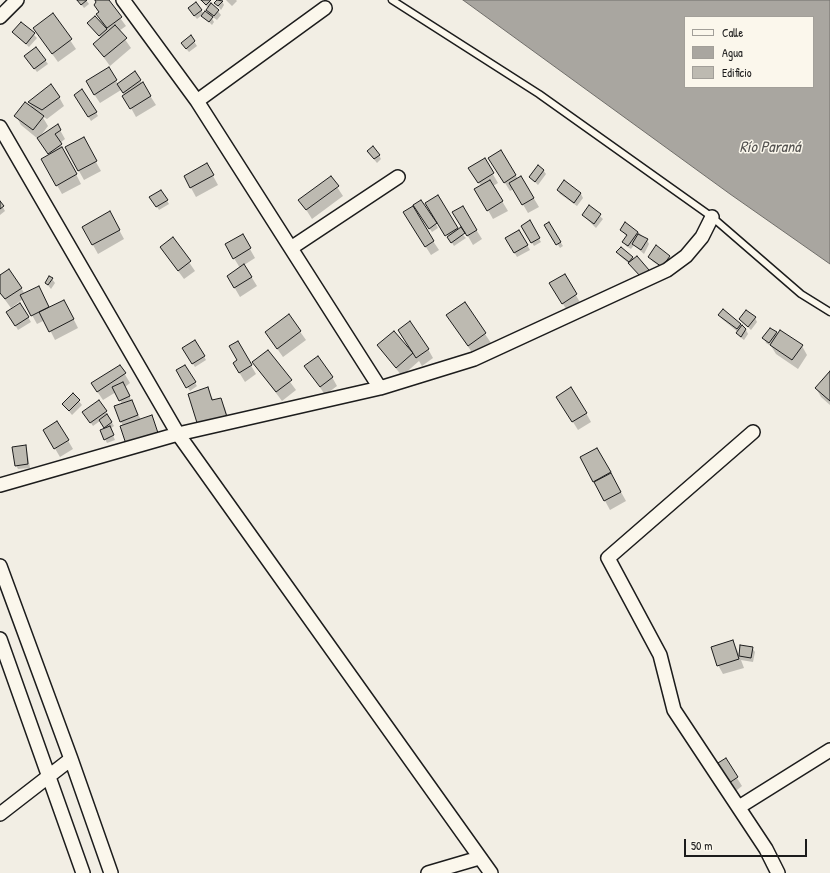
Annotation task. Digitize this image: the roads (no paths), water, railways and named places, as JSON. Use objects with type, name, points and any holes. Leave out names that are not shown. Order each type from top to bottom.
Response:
[{"type":"street","points":[[0,17],[17,0]]},
{"type":"street","points":[[123,0],[197,101],[380,388]]},
{"type":"street","points":[[197,101],[325,8]]},
{"type":"street","points":[[0,127],[178,434],[491,873]]},
{"type":"street","points":[[291,248],[398,177]]},
{"type":"street","points":[[0,485],[178,434],[380,388],[474,359],[667,270],[690,252],[702,237],[712,217]]},
{"type":"street","points":[[753,432],[608,558],[660,655],[674,710],[766,849],[778,873]]},
{"type":"street","points":[[0,566],[72,759],[110,873]]},
{"type":"street","points":[[0,639],[83,873]]},
{"type":"street","points":[[739,807],[830,750]]},
{"type":"street","points":[[0,814],[72,759]]},
{"type":"street","points":[[428,873],[479,858]]},
{"type":"lane","points":[[392,0],[539,94],[712,217],[801,294],[830,312]]},
{"type":"water","name":"Río Paraná","points":[[463,0],[830,0],[830,264],[730,194]]}]
